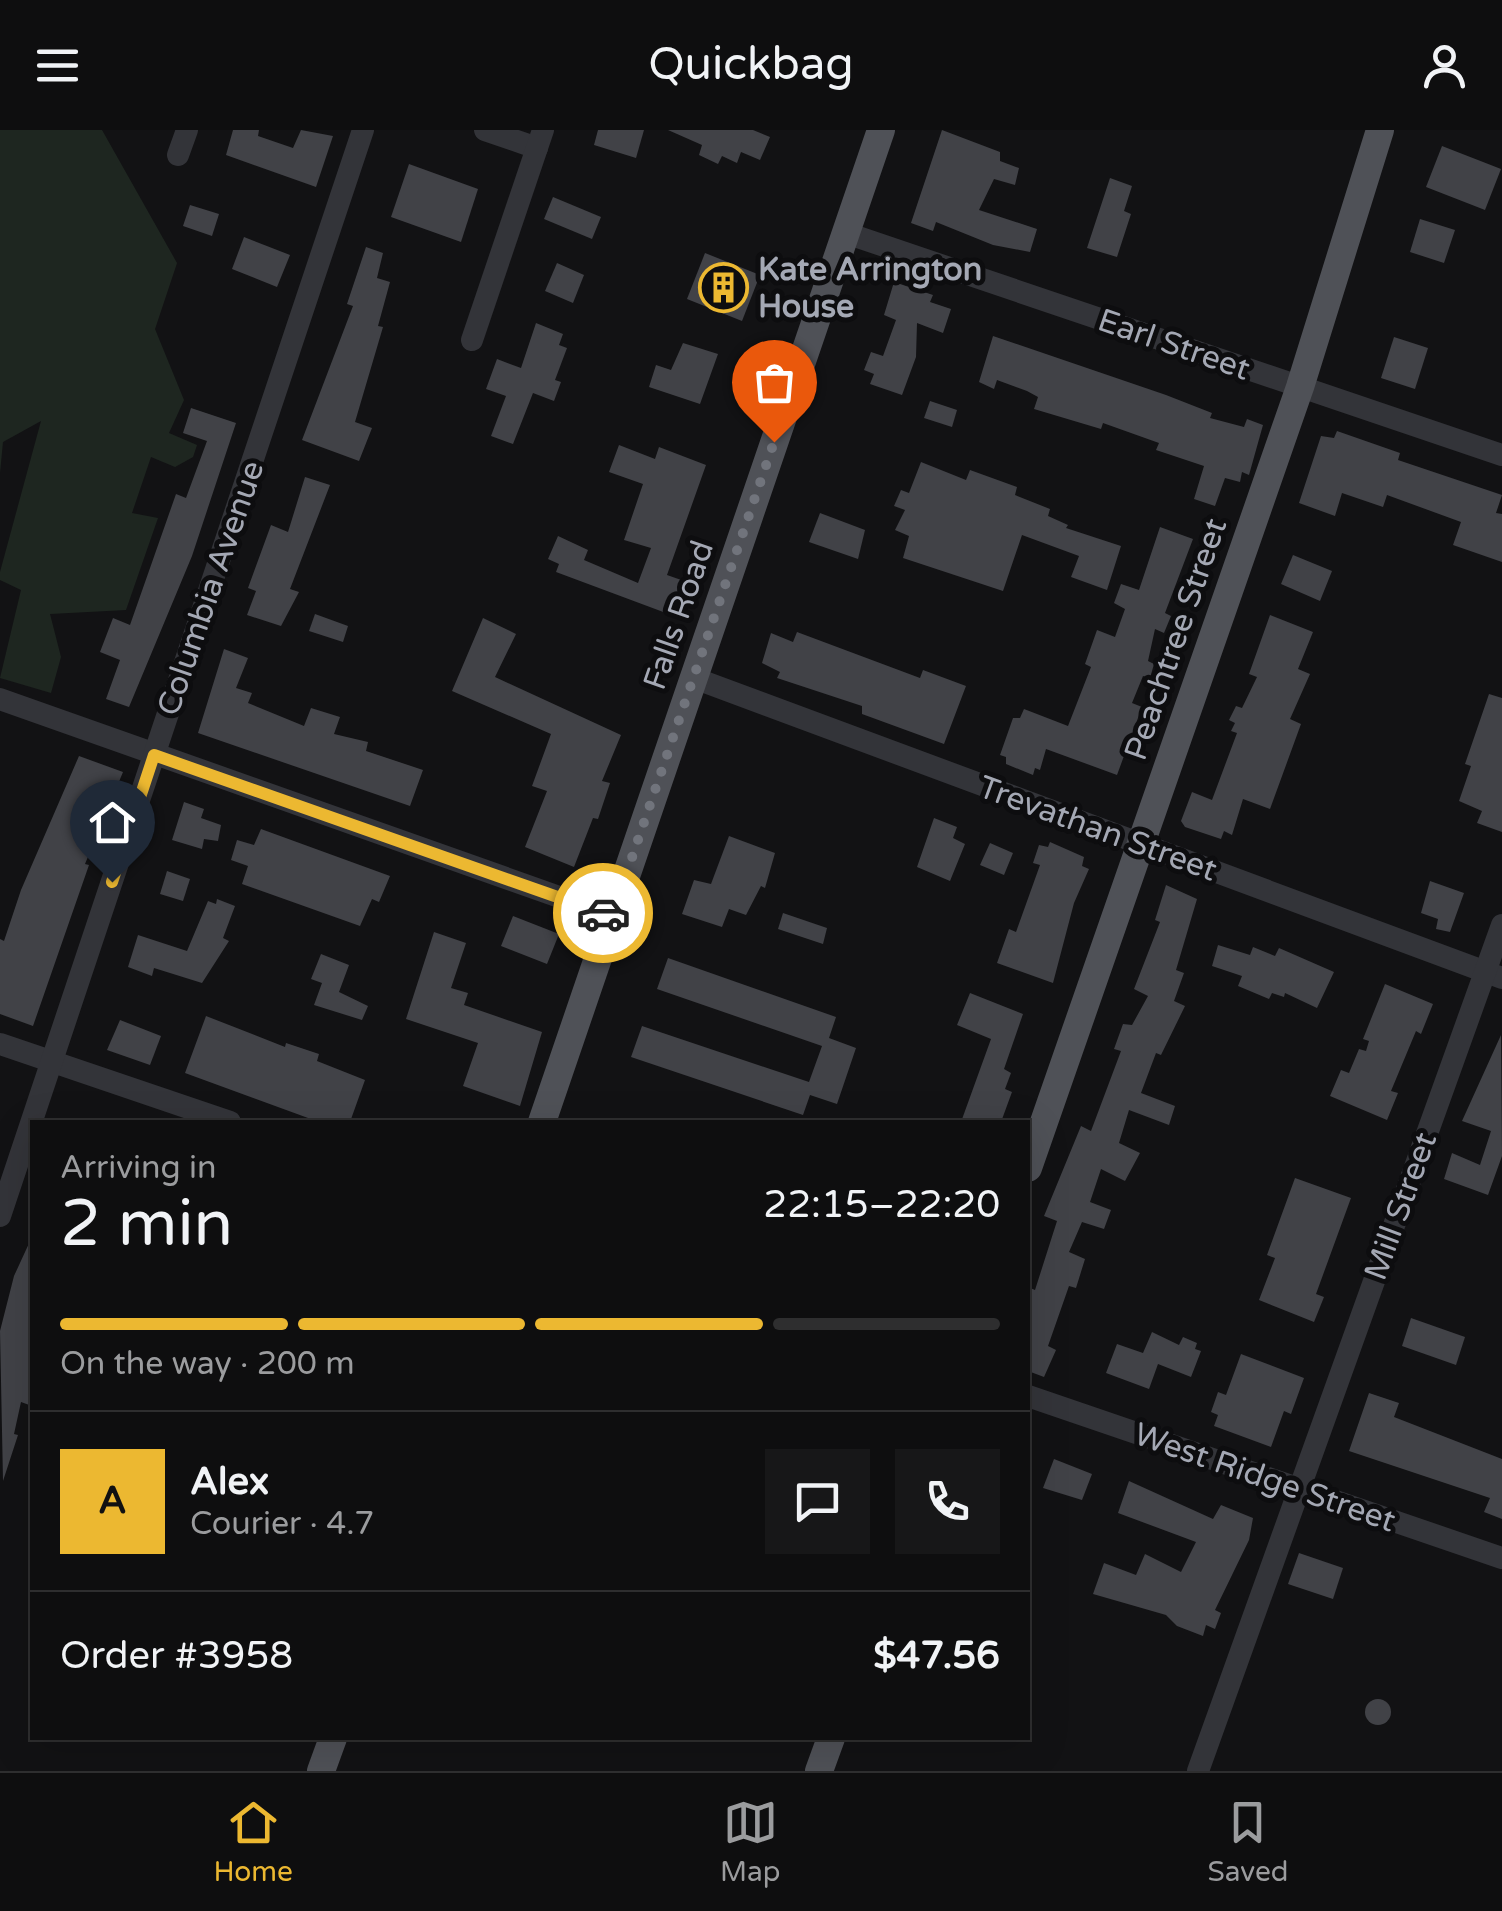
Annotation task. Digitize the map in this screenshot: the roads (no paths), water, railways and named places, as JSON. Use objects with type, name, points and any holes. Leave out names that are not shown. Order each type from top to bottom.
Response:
[{"type":"main road","name":"Falls Road","points":[[543,1120],[881,130]]},
{"type":"main road","name":"Peachtree Street","points":[[1030,1162],[1300,386],[1380,130]]},
{"type":"main road","points":[[321,1771],[331,1740]]},
{"type":"main road","points":[[819,1771],[830,1740]]},
{"type":"street","points":[[178,155],[187,130]]},
{"type":"street","name":"Columbia Avenue","points":[[32,1120],[363,130]]},
{"type":"street","points":[[472,340],[540,139],[485,130]]},
{"type":"street","name":"Earl Street","points":[[846,232],[1502,455]]},
{"type":"street","name":"Trevathan Street","points":[[694,678],[1494,975]]},
{"type":"street","points":[[0,700],[612,916]]},
{"type":"street","name":"Mill Street","points":[[1198,1771],[1298,1488],[1494,975],[1502,925]]},
{"type":"street","points":[[0,1044],[224,1120]]},
{"type":"street","name":"Columbia Avenue","points":[[0,1216],[30,1127]]},
{"type":"street","name":"West Ridge Street","points":[[1030,1397],[1502,1558]]},
{"type":"place","name":"Kate Arrington House","points":[[723,287]]}]
